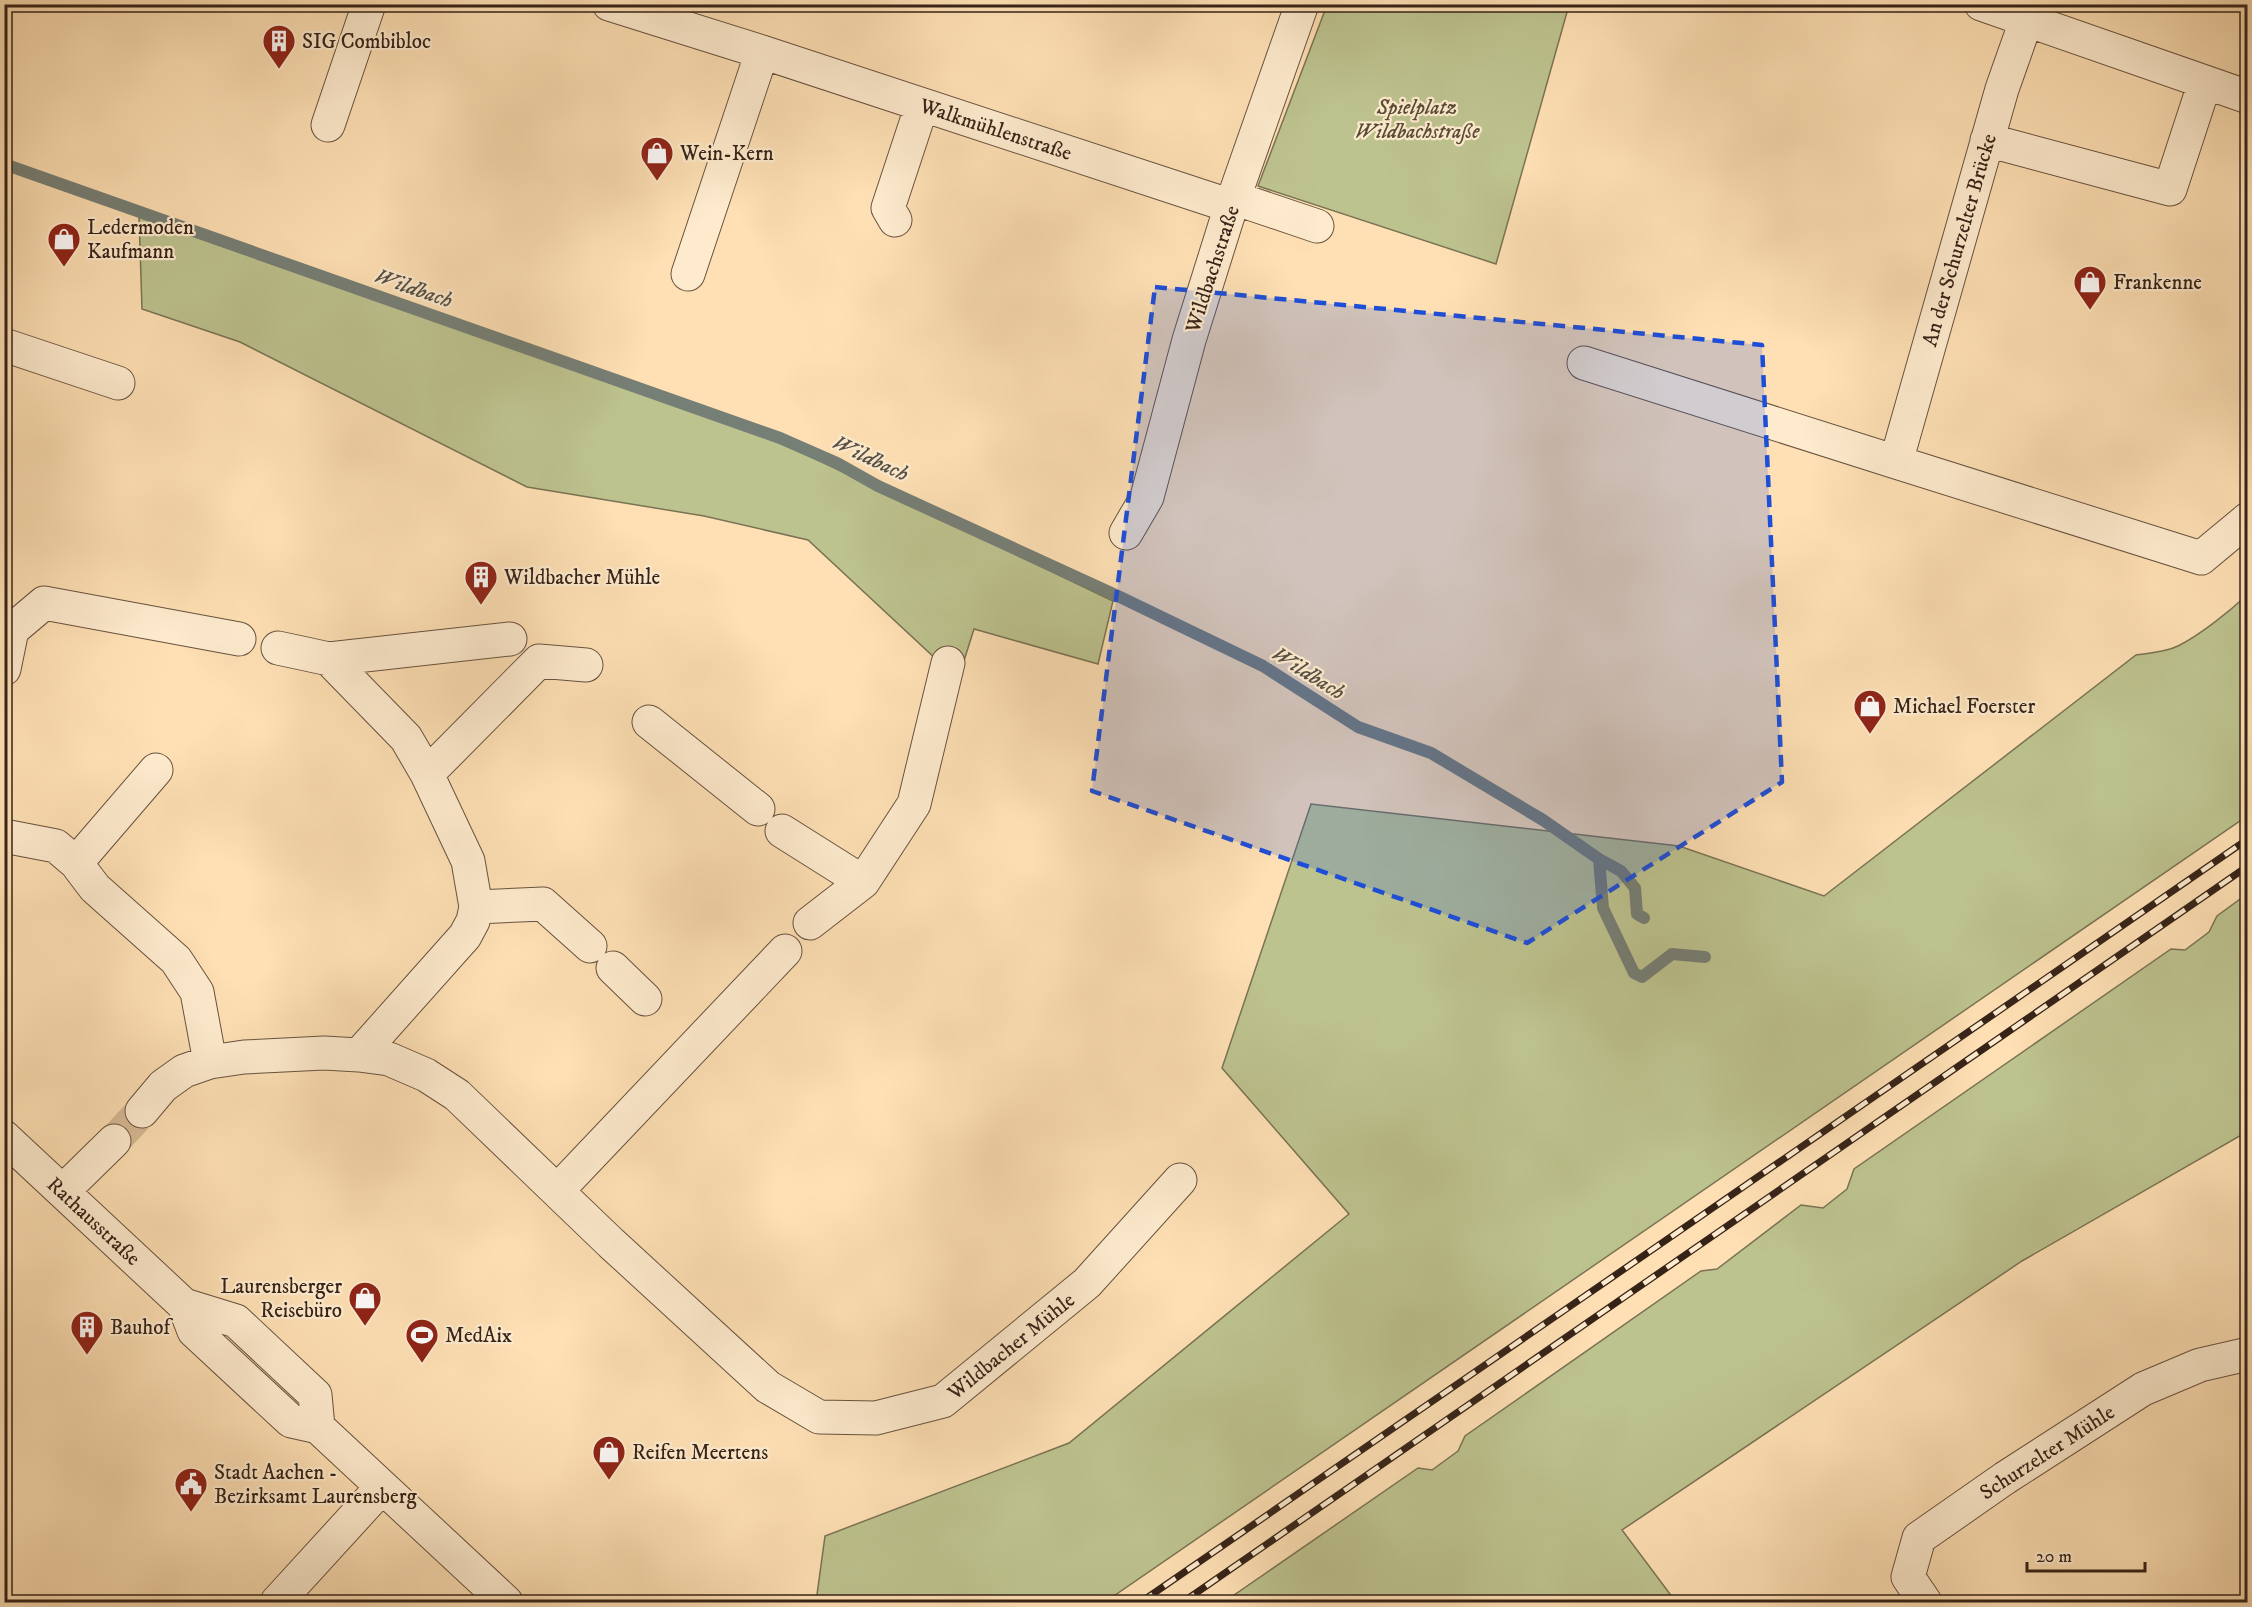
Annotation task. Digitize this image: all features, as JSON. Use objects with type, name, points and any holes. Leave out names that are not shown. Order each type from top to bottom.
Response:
[{"type":"street","points":[[328,125],[369,4]]},
{"type":"street","name":"Walkmühlenstraße","points":[[609,4],[922,105],[1232,202],[1317,226]]},
{"type":"street","name":"Wildbachstraße","points":[[1126,533],[1147,497],[1189,340],[1232,202],[1302,4]]},
{"type":"street","points":[[1981,4],[2030,12],[2247,97]]},
{"type":"street","name":"An der Schurzelter Brücke","points":[[1896,462],[2002,89],[2030,12]]},
{"type":"street","points":[[688,274],[762,52]]},
{"type":"street","points":[[1987,140],[2170,189],[2205,82]]},
{"type":"street","points":[[895,220],[888,208],[922,105]]},
{"type":"street","points":[[4,345],[118,383]]},
{"type":"street","points":[[1584,363],[2201,558],[2247,519]]},
{"type":"street","points":[[4,669],[12,630],[44,603],[239,639]]},
{"type":"street","points":[[278,648],[329,659],[510,639]]},
{"type":"street","points":[[329,659],[406,738],[427,774],[468,861],[476,907],[473,921],[465,936],[358,1055]]},
{"type":"street","points":[[427,774],[539,661],[586,665]]},
{"type":"street","points":[[810,922],[863,882],[914,804],[948,663]]},
{"type":"street","points":[[650,722],[758,809]]},
{"type":"street","points":[[76,863],[156,770]]},
{"type":"street","points":[[782,831],[863,882]]},
{"type":"street","points":[[4,836],[56,846],[76,863],[95,888],[176,960],[197,992],[210,1062]]},
{"type":"street","points":[[476,907],[543,904],[645,999]]},
{"type":"street","points":[[557,1191],[785,951]]},
{"type":"street","name":"Wildbacher Mühle","points":[[141,1111],[163,1086],[184,1071],[210,1062],[244,1057],[324,1053],[358,1055],[389,1059],[426,1075],[457,1095],[768,1387],[819,1417],[876,1418],[943,1401],[1087,1283],[1180,1180]]},
{"type":"street","name":"Rathausstraße","points":[[4,1137],[184,1305],[236,1321],[276,1357],[315,1395],[318,1427],[506,1602]]},
{"type":"street","points":[[63,1191],[114,1142]]},
{"type":"street","name":"Schurzelter Mühle","points":[[1925,1602],[1908,1577],[1918,1538],[2005,1478],[2143,1389],[2200,1365],[2247,1354]]},
{"type":"street","points":[[277,1602],[382,1487]]},
{"type":"highlighted area","points":[[1155,287],[1762,345],[1782,782],[1527,943],[1092,791]]},
{"type":"green space","name":"Spielplatz Wildbachstraße","points":[[1327,5],[1569,5],[1496,264],[1258,186]]},
{"type":"green space","points":[[139,217],[780,442],[1113,601],[1098,664],[974,629],[962,667],[936,659],[808,540],[704,516],[527,487],[240,342],[142,309]]},
{"type":"green space","points":[[2247,595],[2247,816],[1105,1602],[816,1602],[825,1536],[1069,1443],[1349,1214],[1222,1068],[1311,804],[1679,846],[1824,896],[2136,655],[2178,646],[2196,636]]},
{"type":"green space","points":[[2247,894],[2247,1135],[2243,1134],[2022,1261],[1622,1530],[1676,1602],[1224,1602],[1418,1468],[1432,1470],[1458,1451],[1465,1436],[1701,1271],[1717,1269],[1801,1205],[1823,1208],[1847,1189],[1854,1169],[2171,949],[2185,950],[2209,932],[2217,916]]},
{"type":"waterway","name":"Wildbach","points":[[4,164],[780,438],[837,463],[878,486],[1120,597],[1263,666],[1358,727],[1431,753],[1543,820],[1599,859],[1621,871],[1635,888],[1637,914],[1644,918]]},
{"type":"waterway","points":[[1599,859],[1603,908],[1634,973],[1642,977],[1672,954],[1705,957]]},
{"type":"tunnel","points":[[114,1141],[142,1111]]},
{"type":"railway","points":[[1141,1602],[2248,839]]},
{"type":"railway","points":[[1183,1602],[2248,866]]},
{"type":"place","name":"SIG Combibloc","points":[[279,70]]},
{"type":"place","name":"Wein-Kern","points":[[657,182]]},
{"type":"place","name":"Ledermoden Kaufmann","points":[[64,268]]},
{"type":"place","name":"Frankenne","points":[[2090,311]]},
{"type":"place","name":"Wildbacher Mühle","points":[[481,606]]},
{"type":"place","name":"Michael Foerster","points":[[1870,735]]},
{"type":"place","name":"Laurensberger Reisebüro","points":[[365,1327]]},
{"type":"place","name":"Bauhof","points":[[87,1356]]},
{"type":"place","name":"MedAix","points":[[422,1364]]},
{"type":"place","name":"Reifen Meertens","points":[[609,1481]]},
{"type":"place","name":"Stadt Aachen - Bezirksamt Laurensberg","points":[[191,1513]]}]
